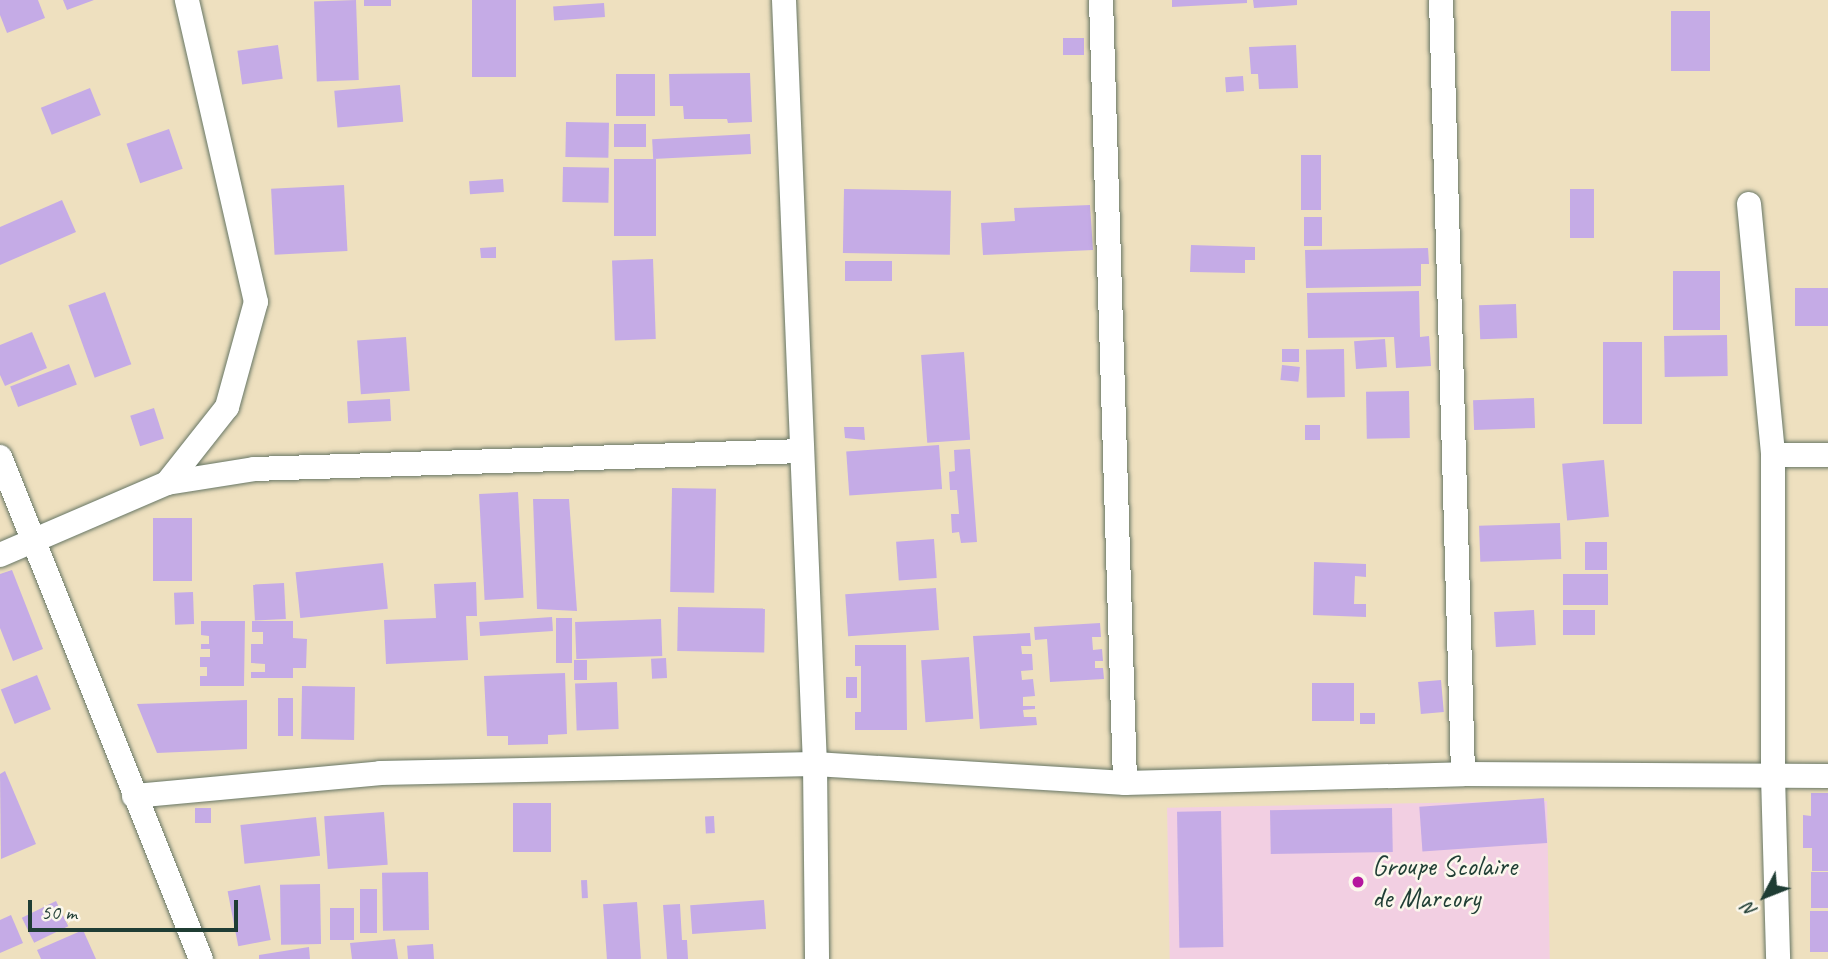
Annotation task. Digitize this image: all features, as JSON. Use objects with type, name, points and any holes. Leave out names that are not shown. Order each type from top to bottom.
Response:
[{"type":"street","points":[[167,483],[227,407],[257,302],[187,0]]},
{"type":"street","points":[[784,0],[815,764],[817,959]]},
{"type":"street","points":[[1101,0],[1125,783]]},
{"type":"street","points":[[1441,0],[1463,774]]},
{"type":"street","points":[[1749,204],[1773,455],[1773,776],[1778,959]]},
{"type":"street","points":[[0,555],[167,483],[254,469],[801,451]]},
{"type":"street","points":[[1773,455],[1828,455]]},
{"type":"street","points":[[0,457],[201,959]]},
{"type":"street","points":[[134,796],[380,773],[815,764],[1125,783],[1463,774],[1828,776]]},
{"type":"shaded area","name":"Groupe Scolaire de Marcory","points":[[1547,801],[1550,959],[1170,959],[1167,808]]},
{"type":"building","points":[[0,0],[38,0],[45,18],[7,33],[0,15]]},
{"type":"building","points":[[63,0],[94,0],[67,10]]},
{"type":"building","points":[[356,0],[359,80],[317,81],[314,1]]},
{"type":"building","points":[[364,0],[391,0],[391,6],[364,6]]},
{"type":"building","points":[[472,0],[516,0],[516,77],[472,77]]},
{"type":"building","points":[[1172,0],[1247,0],[1247,3],[1172,7]]},
{"type":"building","points":[[1253,0],[1297,0],[1297,5],[1254,8]]},
{"type":"building","points":[[604,3],[605,17],[554,21],[553,7]]},
{"type":"building","points":[[1671,11],[1710,11],[1710,71],[1671,71]]},
{"type":"building","points":[[1063,38],[1084,38],[1084,55],[1063,55]]},
{"type":"building","points":[[278,45],[283,79],[242,84],[237,51]]},
{"type":"building","points":[[1296,45],[1298,88],[1259,89],[1258,74],[1251,74],[1249,47]]},
{"type":"building","points":[[750,73],[752,122],[684,119],[683,106],[670,106],[669,74]]},
{"type":"building","points":[[616,74],[655,74],[655,116],[616,116]]},
{"type":"building","points":[[1243,76],[1244,91],[1226,92],[1225,77]]},
{"type":"building","points":[[400,85],[403,122],[337,128],[334,91]]},
{"type":"building","points":[[90,88],[101,115],[52,135],[41,108]]},
{"type":"building","points":[[566,122],[609,123],[608,158],[565,157]]},
{"type":"building","points":[[614,124],[646,124],[646,147],[614,147]]},
{"type":"building","points":[[169,129],[183,169],[140,183],[126,144]]},
{"type":"building","points":[[750,134],[751,154],[653,159],[652,139]]},
{"type":"building","points":[[1301,155],[1321,155],[1321,210],[1301,210]]},
{"type":"building","points":[[614,159],[656,159],[656,236],[614,236]]},
{"type":"building","points":[[563,167],[609,168],[608,203],[562,202]]},
{"type":"building","points":[[503,179],[504,192],[470,194],[469,181]]},
{"type":"building","points":[[344,185],[347,251],[275,255],[271,189]]},
{"type":"building","points":[[844,189],[951,191],[950,255],[843,253]]},
{"type":"building","points":[[1570,189],[1594,189],[1594,238],[1570,238]]},
{"type":"building","points":[[62,200],[76,232],[0,265],[0,227]]},
{"type":"building","points":[[1090,205],[1093,250],[983,255],[981,223],[1015,221],[1014,208]]},
{"type":"building","points":[[1304,217],[1322,217],[1322,246],[1304,246]]},
{"type":"building","points":[[1191,245],[1255,247],[1255,260],[1245,260],[1245,273],[1190,272]]},
{"type":"building","points":[[496,247],[496,258],[481,258],[480,248]]},
{"type":"building","points":[[1428,248],[1429,264],[1421,264],[1421,286],[1306,288],[1305,250]]},
{"type":"building","points":[[653,259],[656,339],[615,340],[612,260]]},
{"type":"building","points":[[845,261],[892,261],[892,281],[845,281]]},
{"type":"building","points":[[1673,271],[1720,271],[1720,330],[1673,330]]},
{"type":"building","points":[[1795,288],[1828,288],[1828,326],[1795,326]]},
{"type":"building","points":[[1419,291],[1420,337],[1429,336],[1431,366],[1396,368],[1394,337],[1308,338],[1307,293]]},
{"type":"building","points":[[105,292],[131,364],[95,378],[68,305]]},
{"type":"building","points":[[1516,304],[1517,338],[1480,339],[1479,305]]},
{"type":"building","points":[[32,332],[47,368],[5,386],[0,375],[0,345]]},
{"type":"building","points":[[1727,335],[1728,376],[1665,377],[1664,336]]},
{"type":"building","points":[[406,337],[410,391],[361,394],[357,340]]},
{"type":"building","points":[[1385,339],[1387,367],[1356,369],[1354,341]]},
{"type":"building","points":[[1603,342],[1642,342],[1642,424],[1603,424]]},
{"type":"building","points":[[1282,349],[1299,349],[1299,362],[1282,362]]},
{"type":"building","points":[[1344,349],[1345,397],[1307,398],[1306,350]]},
{"type":"building","points":[[964,352],[970,440],[927,443],[921,355]]},
{"type":"building","points":[[69,364],[77,385],[18,407],[10,387]]},
{"type":"building","points":[[1282,365],[1300,367],[1298,382],[1280,380]]},
{"type":"building","points":[[1409,391],[1410,438],[1367,439],[1366,392]]},
{"type":"building","points":[[1534,398],[1535,428],[1474,430],[1473,400]]},
{"type":"building","points":[[390,399],[391,421],[348,423],[347,401]]},
{"type":"building","points":[[154,408],[164,438],[140,446],[130,416]]},
{"type":"building","points":[[1305,425],[1320,425],[1320,440],[1305,440]]},
{"type":"building","points":[[844,427],[864,427],[865,440],[845,438]]},
{"type":"building","points":[[939,445],[942,489],[849,495],[846,451]]},
{"type":"building","points":[[970,449],[977,542],[961,543],[959,532],[952,533],[951,514],[959,514],[957,490],[950,490],[949,472],[955,471],[954,450]]},
{"type":"building","points":[[1604,460],[1609,517],[1567,520],[1562,464]]},
{"type":"building","points":[[672,488],[716,489],[714,593],[670,592]]},
{"type":"building","points":[[518,492],[524,598],[485,600],[479,494]]},
{"type":"building","points":[[533,499],[569,499],[577,611],[537,609]]},
{"type":"building","points":[[153,518],[192,518],[192,581],[153,581]]},
{"type":"building","points":[[1560,523],[1561,559],[1480,562],[1479,526]]},
{"type":"building","points":[[934,539],[937,578],[899,581],[896,542]]},
{"type":"building","points":[[1585,542],[1607,542],[1607,570],[1585,570]]},
{"type":"building","points":[[1314,562],[1366,564],[1366,577],[1355,576],[1354,604],[1366,604],[1366,617],[1313,615]]},
{"type":"building","points":[[383,563],[388,609],[300,618],[295,572]]},
{"type":"building","points":[[12,570],[43,649],[13,661],[0,628],[0,574]]},
{"type":"building","points":[[1563,574],[1608,574],[1608,605],[1563,605]]},
{"type":"building","points":[[476,582],[477,616],[466,616],[468,660],[386,664],[384,620],[436,618],[434,584]]},
{"type":"building","points":[[284,583],[286,619],[255,621],[253,585]]},
{"type":"building","points":[[936,588],[939,630],[848,636],[845,594]]},
{"type":"building","points":[[193,592],[194,624],[175,625],[174,593]]},
{"type":"building","points":[[678,607],[765,609],[764,653],[677,651]]},
{"type":"building","points":[[1534,610],[1536,645],[1496,647],[1494,612]]},
{"type":"building","points":[[1563,610],[1595,610],[1595,635],[1563,635]]},
{"type":"building","points":[[552,617],[553,631],[480,636],[479,622]]},
{"type":"building","points":[[556,618],[572,618],[572,663],[556,663]]},
{"type":"building","points":[[661,619],[662,656],[576,659],[575,622]]},
{"type":"building","points":[[201,621],[245,621],[244,686],[200,686],[200,676],[207,676],[207,667],[200,667],[200,657],[210,657],[210,649],[201,649],[201,644],[209,644],[209,636],[201,635]]},
{"type":"building","points":[[252,621],[293,621],[293,638],[307,639],[306,668],[293,668],[293,678],[251,678],[251,672],[265,672],[265,664],[251,663],[251,644],[263,644],[263,632],[252,632]]},
{"type":"building","points":[[1100,623],[1101,637],[1092,637],[1093,650],[1102,649],[1103,661],[1095,661],[1095,668],[1103,668],[1104,679],[1050,682],[1047,639],[1035,640],[1034,627]]},
{"type":"building","points":[[1030,633],[1031,646],[1021,646],[1022,654],[1032,654],[1033,670],[1021,671],[1022,680],[1033,679],[1035,696],[1023,697],[1023,706],[1035,706],[1035,709],[1023,710],[1024,717],[1036,717],[1037,725],[980,729],[973,636]]},
{"type":"building","points":[[855,645],[906,645],[907,730],[855,730],[855,712],[861,712],[861,666],[855,666]]},
{"type":"building","points":[[969,657],[973,719],[925,722],[921,660]]},
{"type":"building","points":[[666,658],[667,678],[652,679],[651,659]]},
{"type":"building","points":[[574,660],[587,660],[587,680],[574,680]]},
{"type":"building","points":[[565,673],[567,734],[548,735],[548,744],[508,745],[508,736],[487,736],[484,676]]},
{"type":"building","points":[[37,675],[51,709],[15,724],[1,690]]},
{"type":"building","points":[[846,677],[857,677],[857,698],[846,698]]},
{"type":"building","points":[[1441,680],[1444,712],[1421,714],[1418,682]]},
{"type":"building","points":[[617,682],[619,729],[577,730],[575,683]]},
{"type":"building","points":[[1312,683],[1354,683],[1354,721],[1312,721]]},
{"type":"building","points":[[302,686],[355,687],[354,740],[301,739]]},
{"type":"building","points":[[278,698],[293,698],[293,736],[278,736]]},
{"type":"building","points":[[247,700],[247,749],[157,753],[137,704]]},
{"type":"building","points":[[1360,713],[1375,713],[1375,724],[1360,724]]},
{"type":"building","points":[[5,771],[36,844],[1,859],[0,774]]},
{"type":"building","points":[[1811,793],[1828,793],[1828,871],[1812,871],[1812,848],[1803,848],[1803,815],[1811,816]]},
{"type":"building","points":[[1544,798],[1547,843],[1422,852],[1419,807]]},
{"type":"building","points":[[513,803],[551,803],[551,852],[513,852]]},
{"type":"building","points":[[195,808],[211,808],[211,823],[195,823]]},
{"type":"building","points":[[1392,808],[1393,852],[1271,854],[1270,810]]},
{"type":"building","points":[[1221,811],[1223,947],[1179,948],[1177,812]]},
{"type":"building","points":[[384,812],[388,865],[328,869],[324,816]]},
{"type":"building","points":[[705,816],[714,816],[715,833],[706,833]]},
{"type":"building","points":[[316,817],[320,856],[244,864],[240,825]]},
{"type":"building","points":[[428,872],[429,930],[383,931],[382,873]]},
{"type":"building","points":[[1811,872],[1828,872],[1828,908],[1811,908]]},
{"type":"building","points":[[581,880],[587,880],[588,898],[582,898]]},
{"type":"building","points":[[320,884],[321,944],[281,945],[280,885]]},
{"type":"building","points":[[260,885],[271,940],[238,946],[228,891]]},
{"type":"building","points":[[360,889],[377,889],[377,933],[360,933]]},
{"type":"building","points":[[764,900],[766,929],[692,934],[690,905]]},
{"type":"building","points":[[56,901],[68,926],[34,943],[22,918]]},
{"type":"building","points":[[637,902],[641,959],[607,959],[603,904]]},
{"type":"building","points":[[680,904],[682,940],[687,940],[688,959],[667,959],[663,905]]},
{"type":"building","points":[[330,908],[354,908],[354,940],[330,940]]},
{"type":"building","points":[[1810,911],[1828,911],[1828,952],[1810,952]]},
{"type":"building","points":[[11,915],[23,943],[0,953],[0,920]]},
{"type":"building","points":[[83,930],[96,959],[41,959],[37,950]]},
{"type":"building","points":[[395,939],[398,959],[352,959],[350,943]]},
{"type":"building","points":[[433,944],[434,959],[408,959],[407,946]]},
{"type":"building","points":[[309,947],[310,959],[259,959],[259,955]]},
{"type":"place","name":"Groupe Scolaire de Marcory","points":[[1358,882]]}]
